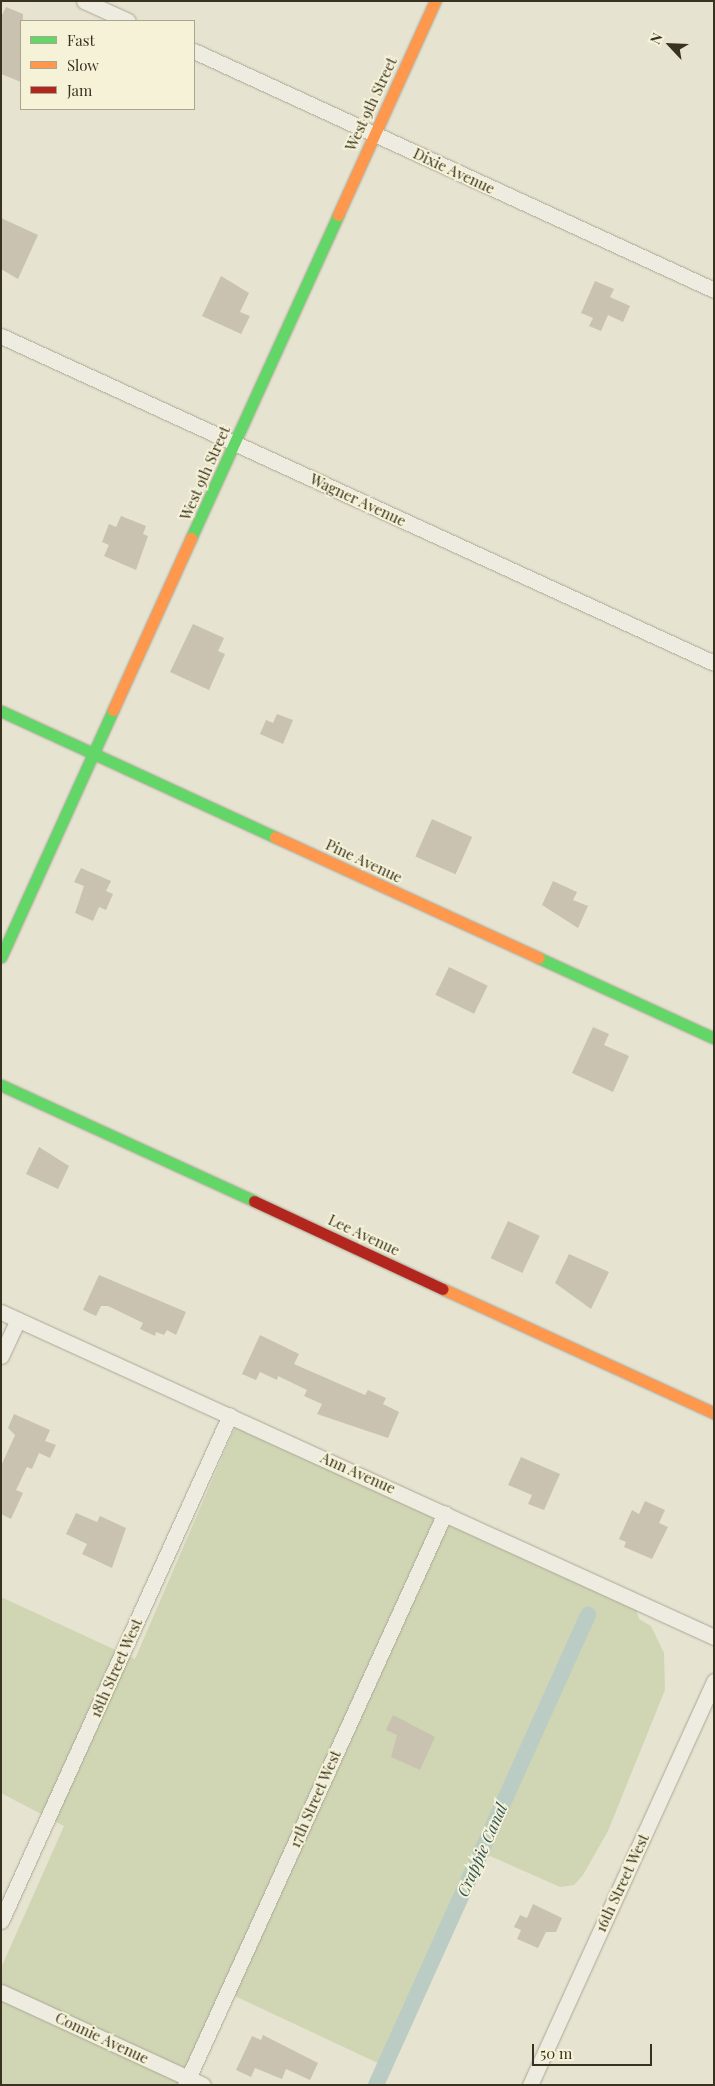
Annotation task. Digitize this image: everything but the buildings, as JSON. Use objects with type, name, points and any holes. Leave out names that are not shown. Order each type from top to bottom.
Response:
[{"type":"street","points":[[84,1],[126,20]]},
{"type":"street","name":"West 9th Street","points":[[1,957],[435,1]]},
{"type":"street","name":"Dixie Avenue","points":[[195,52],[714,290]]},
{"type":"street","name":"Wagner Avenue","points":[[1,336],[714,663]]},
{"type":"street","name":"Pine Avenue","points":[[1,711],[714,1038]]},
{"type":"street","name":"Lee Avenue","points":[[1,1085],[714,1412]]},
{"type":"street","name":"Ann Avenue","points":[[1,1312],[714,1637]]},
{"type":"street","points":[[1,1356],[18,1320]]},
{"type":"street","name":"18th Street West","points":[[1,1921],[230,1415]]},
{"type":"street","name":"17th Street West","points":[[187,2081],[444,1513]]},
{"type":"street","name":"16th Street West","points":[[531,2084],[714,1681]]},
{"type":"street","name":"Connie Avenue","points":[[1,1992],[187,2081],[203,2085]]},
{"type":"green space","points":[[238,1420],[634,1601],[639,1619],[651,1626],[664,1653],[665,1690],[608,1831],[583,1875],[574,1885],[560,1887],[490,1856],[482,1861],[380,2064],[222,1990],[179,2085],[1,2085],[1,1968],[64,1826],[1,1793],[1,1597],[135,1659]]},
{"type":"waterway","name":"Crappie Canal","points":[[376,2085],[588,1615]]},
{"type":"traffic: fast","points":[[191,538],[338,215]]},
{"type":"traffic: fast","points":[[1,957],[113,710]]},
{"type":"traffic: fast","points":[[1,711],[275,837]]},
{"type":"traffic: fast","points":[[539,958],[714,1038]]},
{"type":"traffic: fast","points":[[1,1085],[254,1201]]},
{"type":"traffic: slow","points":[[338,215],[435,1]]},
{"type":"traffic: slow","points":[[113,710],[191,538]]},
{"type":"traffic: slow","points":[[275,837],[539,958]]},
{"type":"traffic: slow","points":[[443,1289],[714,1413]]},
{"type":"traffic: jam","points":[[254,1201],[443,1289]]}]
